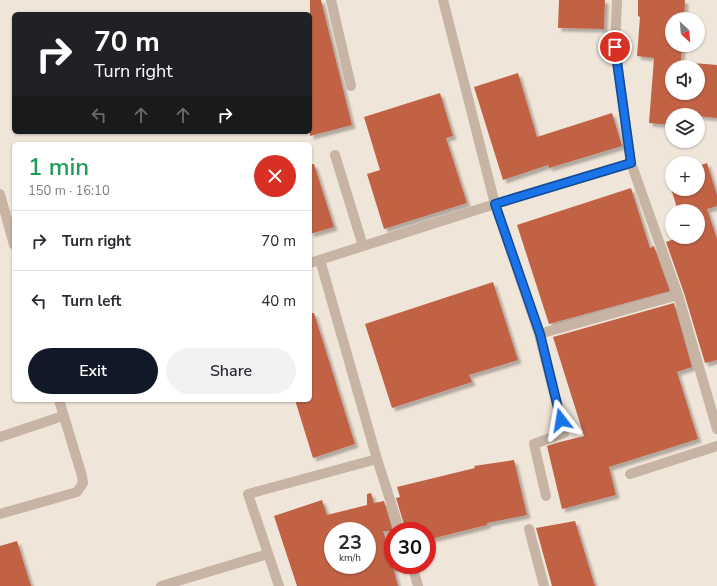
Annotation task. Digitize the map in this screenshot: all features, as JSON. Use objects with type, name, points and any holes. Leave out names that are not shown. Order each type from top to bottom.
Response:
[{"type":"street","points":[[330,0],[351,86]]},
{"type":"street","points":[[443,0],[495,204],[540,334],[564,433],[534,444],[546,496]]},
{"type":"street","points":[[617,0],[615,47],[631,163],[678,295],[717,429]]},
{"type":"street","points":[[335,155],[363,246]]},
{"type":"street","points":[[397,522],[315,262],[495,204],[631,163]]},
{"type":"street","points":[[0,194],[12,238]]},
{"type":"street","points":[[540,334],[678,295]]},
{"type":"street","points":[[0,514],[77,492],[83,483],[60,402]]},
{"type":"street","points":[[0,437],[64,416]]},
{"type":"street","points":[[630,474],[717,446]]},
{"type":"street","points":[[279,586],[248,494],[377,459]]},
{"type":"street","points":[[529,529],[544,586]]},
{"type":"street","points":[[161,586],[268,554]]},
{"type":"street","points":[[415,574],[418,586]]},
{"type":"building","points":[[310,0],[321,0],[352,125],[310,136],[310,134],[312,134],[312,12],[310,12]]},
{"type":"building","points":[[559,0],[605,0],[604,29],[558,28]]},
{"type":"building","points":[[638,0],[685,0],[684,12],[665,12],[665,52],[682,52],[681,60],[665,60],[665,100],[705,100],[705,64],[717,65],[717,118],[705,117],[705,108],[665,108],[665,124],[649,123],[654,58],[637,56],[640,17],[638,16]]},
{"type":"building","points":[[518,73],[537,137],[612,113],[622,146],[549,168],[548,165],[503,180],[474,87]]},
{"type":"building","points":[[440,93],[453,136],[446,138],[467,203],[384,229],[367,174],[380,170],[364,117]]},
{"type":"building","points":[[707,163],[717,195],[717,206],[707,209],[717,239],[717,360],[705,363],[684,293],[667,244],[705,244],[705,204],[676,204],[673,196],[705,196],[705,164]]},
{"type":"building","points":[[312,164],[314,164],[334,227],[312,233]]},
{"type":"building","points":[[631,188],[650,248],[654,246],[670,291],[549,324],[517,225]]},
{"type":"building","points":[[493,282],[518,360],[469,375],[472,382],[392,408],[365,324]]},
{"type":"building","points":[[674,303],[692,367],[677,372],[698,439],[609,467],[616,495],[562,509],[547,446],[584,436],[553,337]]},
{"type":"building","points":[[312,313],[314,313],[355,444],[313,458],[296,402],[312,402]]},
{"type":"building","points":[[514,460],[527,515],[487,523],[487,525],[436,538],[436,522],[403,522],[396,498],[400,497],[397,487],[475,468],[474,466]]},
{"type":"building","points":[[371,493],[374,503],[384,501],[390,522],[384,522],[384,574],[395,574],[398,586],[297,586],[274,516],[322,500],[327,515],[367,505],[367,494]]},
{"type":"building","points":[[575,521],[595,586],[552,586],[536,528]]},
{"type":"building","points":[[17,541],[31,586],[0,586],[0,546]]},
{"type":"route","points":[[561,420],[540,334],[495,204],[631,163],[615,47]]}]
